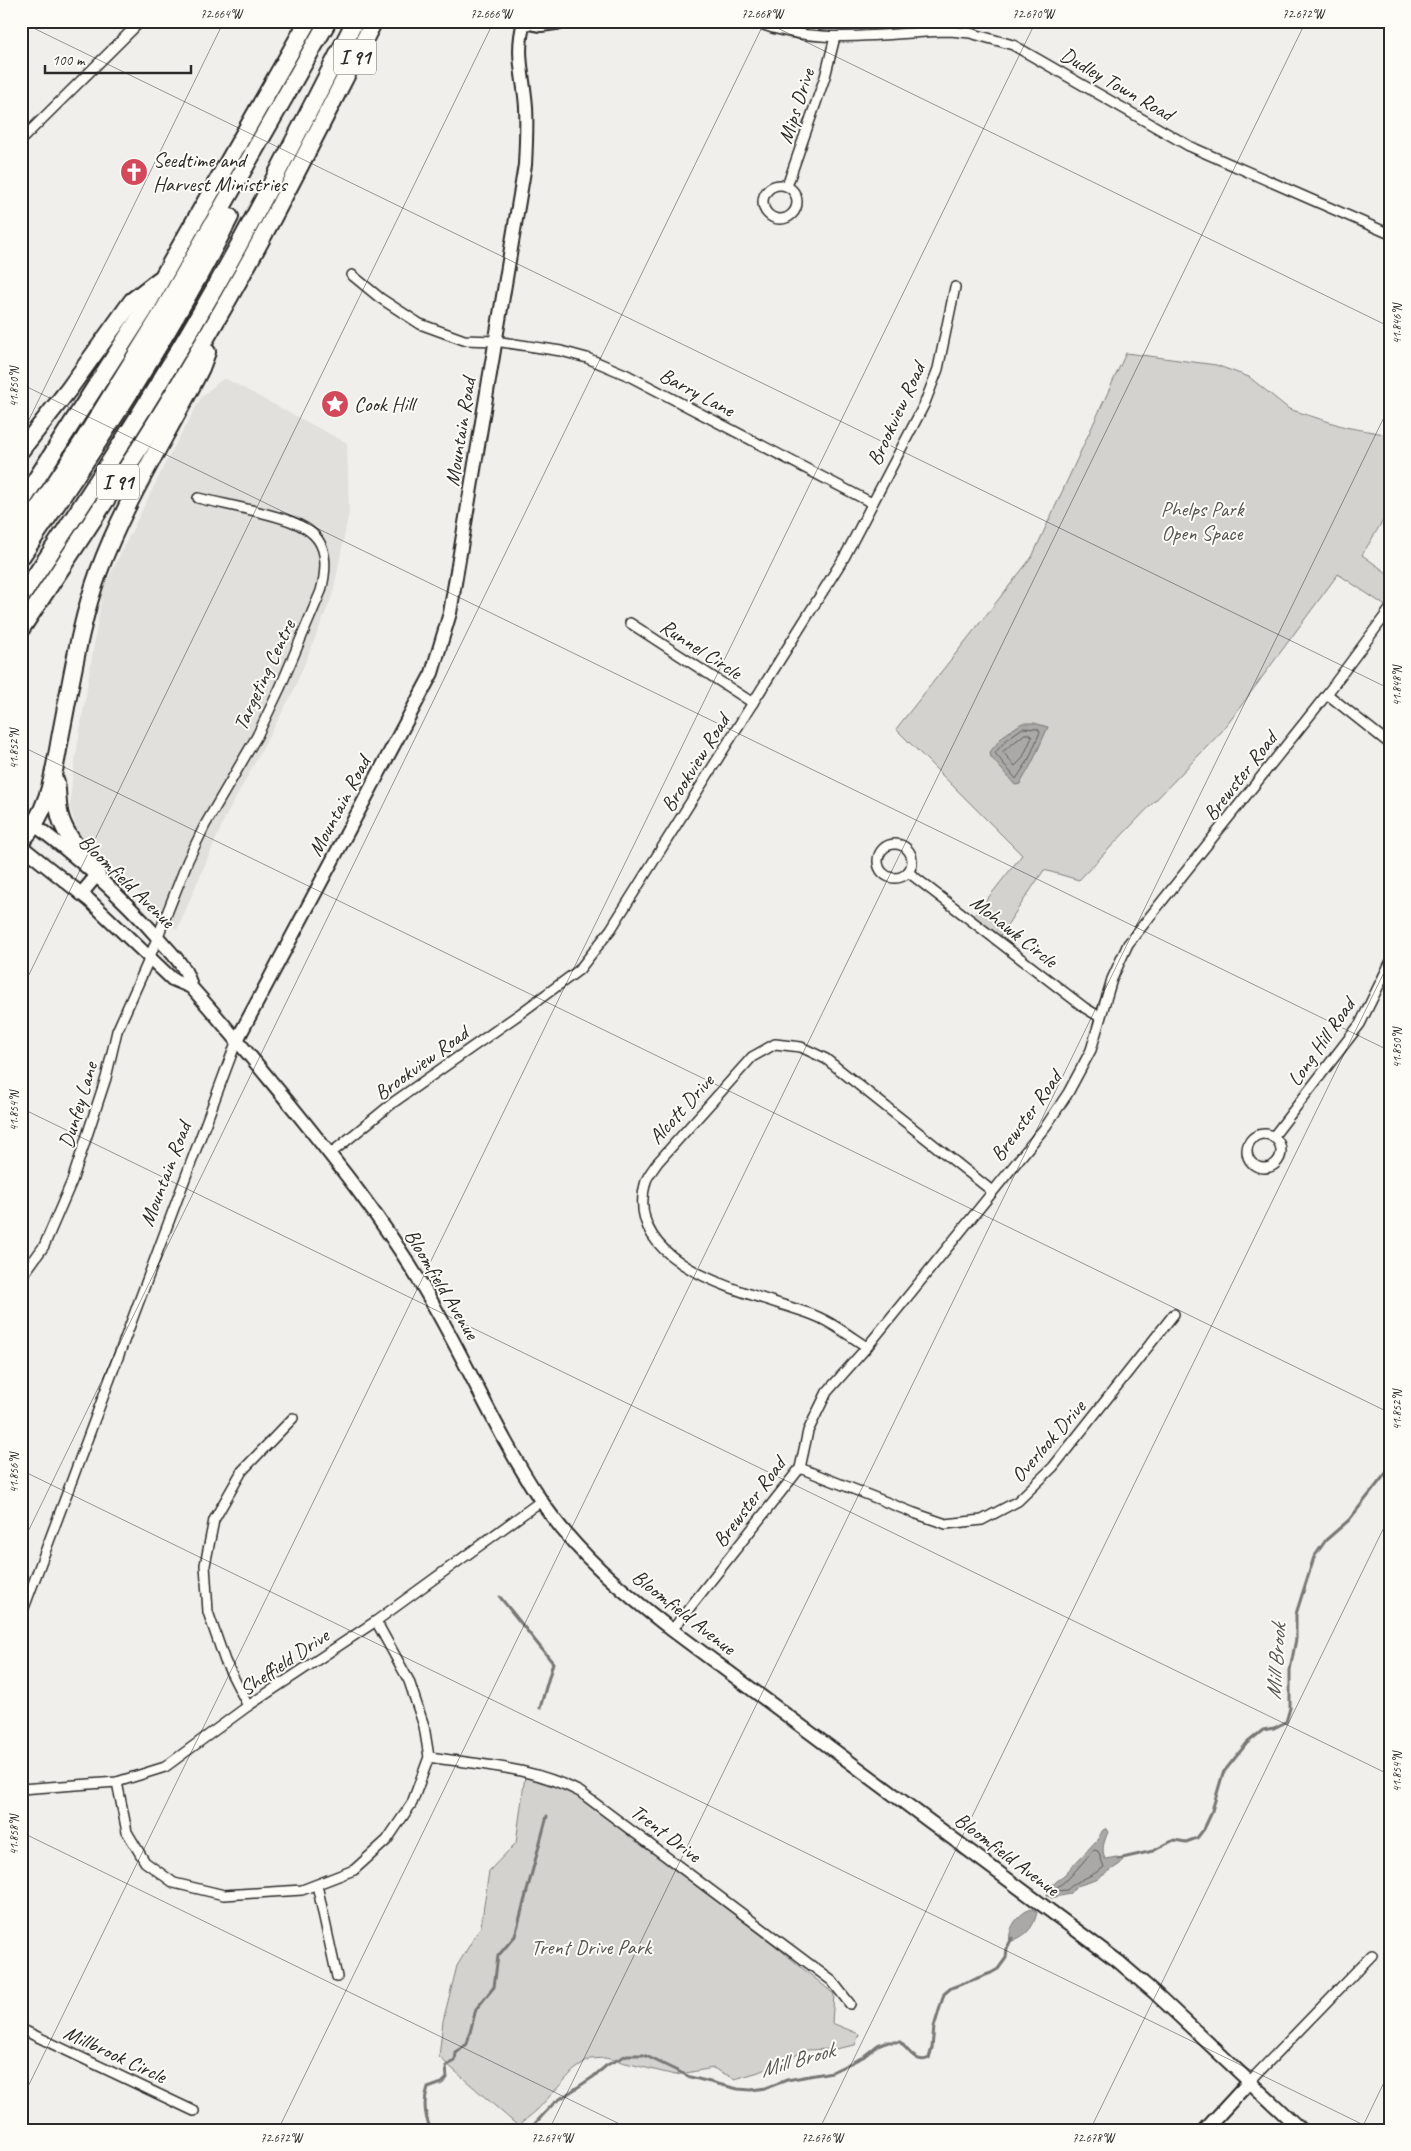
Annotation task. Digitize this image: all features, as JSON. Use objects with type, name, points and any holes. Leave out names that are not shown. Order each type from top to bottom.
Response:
[{"type":"highway","name":"I 91","points":[[21,503],[163,278],[308,21]]},
{"type":"highway","points":[[21,534],[81,444],[160,318],[328,21]]},
{"type":"highway","points":[[21,597],[118,450],[175,357],[240,243],[355,21]]},
{"type":"highway","name":"I 91","points":[[21,629],[131,462],[209,333],[265,232],[374,21]]},
{"type":"highway","points":[[21,557],[116,415],[181,307],[231,214],[294,82]]},
{"type":"highway","points":[[21,577],[182,331],[276,163],[303,120]]},
{"type":"highway","points":[[21,450],[69,389],[132,301],[147,288],[163,278]]},
{"type":"highway","points":[[21,841],[35,825],[47,799],[80,636],[97,577],[118,527],[146,470],[201,368],[208,350],[209,333]]},
{"type":"highway","points":[[54,769],[58,808],[62,825],[96,875]]},
{"type":"main road","name":"Mountain Road","points":[[237,1040],[432,673],[450,613],[525,165],[526,107],[519,50],[523,22],[541,25],[570,21]]},
{"type":"main road","name":"Bloomfield Avenue","points":[[21,815],[96,875],[158,937],[186,970],[191,987],[330,1154],[364,1199],[421,1282],[447,1328],[509,1449],[541,1501],[590,1560],[634,1600],[672,1630],[1118,1962],[1155,1993],[1301,2130]]},
{"type":"main road","name":"Bloomfield Avenue","points":[[21,846],[81,894],[175,981],[191,987]]},
{"type":"main road","points":[[81,894],[96,875]]},
{"type":"main road","points":[[1206,2130],[1250,2081]]},
{"type":"street","points":[[21,140],[141,21]]},
{"type":"street","name":"Dudley Town Road","points":[[753,21],[787,32],[835,36],[950,31],[970,33],[1013,46],[1190,146],[1390,234]]},
{"type":"street","name":"Mips Drive","points":[[787,186],[825,77],[835,36]]},
{"type":"street","name":"Barry Lane","points":[[352,275],[380,298],[420,324],[464,340],[495,341],[561,351],[587,358],[627,375],[872,503]]},
{"type":"street","name":"Brookview Road","points":[[330,1154],[394,1102],[579,970],[611,929],[845,556],[924,405],[938,370],[954,287]]},
{"type":"street","name":"Targeting Centre","points":[[158,937],[197,841],[257,736],[280,688],[325,578],[326,562],[322,548],[317,538],[300,524],[198,498]]},
{"type":"street","name":"Brewster Road","points":[[672,1630],[800,1468],[808,1431],[827,1392],[867,1347],[1046,1126],[1068,1093],[1091,1050],[1112,979],[1128,944],[1327,694],[1390,610]]},
{"type":"street","name":"Runnel Circle","points":[[630,624],[753,704]]},
{"type":"street","points":[[1327,694],[1390,744]]},
{"type":"street","name":"Mohawk Circle","points":[[908,872],[1085,1008],[1100,1017]]},
{"type":"street","name":"Dunfey Lane","points":[[21,1278],[44,1246],[72,1181],[106,1078],[117,1031],[158,937]]},
{"type":"street","name":"Long Hill Road","points":[[1273,1137],[1360,1024],[1390,963]]},
{"type":"street","name":"Mountain Road","points":[[21,1616],[237,1040]]},
{"type":"street","name":"Alcott Drive","points":[[867,1347],[826,1320],[738,1291],[691,1270],[663,1248],[646,1226],[643,1201],[646,1180],[658,1162],[752,1057],[775,1044],[801,1047],[826,1059],[992,1191]]},
{"type":"street","name":"Overlook Drive","points":[[800,1468],[946,1524],[982,1520],[1018,1501],[1053,1466],[1174,1314]]},
{"type":"street","points":[[248,1706],[225,1661],[208,1612],[205,1565],[214,1520],[242,1471],[293,1418]]},
{"type":"street","name":"Sheffield Drive","points":[[21,1789],[117,1782],[165,1767],[248,1706],[376,1621],[541,1501]]},
{"type":"street","points":[[117,1782],[127,1832],[145,1862],[174,1883],[224,1895],[302,1890],[354,1870],[387,1840],[412,1803],[429,1757],[424,1726],[409,1681],[376,1621]]},
{"type":"street","name":"Trent Drive","points":[[429,1757],[529,1771],[560,1781],[580,1792],[832,1981],[850,2004]]},
{"type":"street","points":[[317,1884],[337,1977]]},
{"type":"street","points":[[1250,2081],[1372,1955]]},
{"type":"street","name":"Millbrook Circle","points":[[21,2029],[194,2111]]},
{"type":"shaded area","points":[[224,378],[347,443],[349,512],[333,594],[293,692],[225,818],[177,930],[78,833],[70,808],[72,780],[103,589],[168,458],[202,396]]},
{"type":"green space","name":"Phelps Park Open Space","points":[[1126,353],[1216,365],[1249,377],[1289,409],[1345,427],[1390,435],[1390,509],[1362,555],[1390,575],[1390,609],[1338,574],[1224,729],[1079,880],[1044,870],[999,937],[973,917],[1022,855],[896,729],[1032,557]]},
{"type":"green space","name":"Trent Drive Park","points":[[525,1776],[574,1793],[773,1944],[834,1994],[832,2023],[859,2034],[855,2045],[835,2049],[807,2050],[762,2071],[735,2079],[713,2068],[675,2075],[605,2058],[590,2059],[574,2070],[537,2110],[518,2126],[439,2057],[443,2021],[457,1966],[481,1926],[489,1871],[516,1843]]},
{"type":"water","points":[[1022,723],[1034,723],[1048,727],[1032,763],[1020,784],[1015,785],[991,757],[990,752],[1003,736]]},
{"type":"water","points":[[1106,1829],[1108,1832],[1103,1849],[1105,1859],[1117,1857],[1123,1860],[1120,1864],[1096,1880],[1077,1886],[1070,1894],[1051,1898],[1047,1895],[1048,1889],[1065,1874],[1097,1840],[1103,1830]]},
{"type":"water","points":[[1032,1909],[1037,1912],[1031,1928],[1025,1934],[1010,1942],[1010,1932],[1015,1922],[1019,1917]]},
{"type":"waterway","name":"Mill Brook","points":[[1118,1859],[1153,1851],[1174,1840],[1186,1842],[1197,1838],[1204,1829],[1211,1814],[1223,1773],[1247,1743],[1263,1730],[1274,1728],[1286,1722],[1290,1708],[1290,1670],[1296,1639],[1296,1614],[1314,1557],[1326,1540],[1349,1520],[1390,1468]]},
{"type":"waterway","points":[[500,1597],[553,1663],[540,1708]]},
{"type":"waterway","points":[[431,2130],[425,2109],[428,2088],[442,2083],[447,2078],[446,2066],[455,2061],[456,2053],[467,2044],[476,2009],[494,1987],[498,1956],[515,1936],[547,1816]]},
{"type":"waterway","name":"Mill Brook","points":[[529,2130],[554,2103],[593,2077],[607,2065],[627,2055],[644,2055],[690,2077],[738,2089],[751,2090],[766,2088],[787,2080],[832,2072],[863,2057],[885,2042],[900,2042],[916,2058],[924,2060],[929,2058],[934,2027],[944,1994],[951,1988],[998,1969],[1006,1958],[1007,1948],[1012,1938]]},
{"type":"place","name":"Seedtime and Harvest Ministries","points":[[134,172]]},
{"type":"place","name":"Cook Hill","points":[[335,404]]}]
